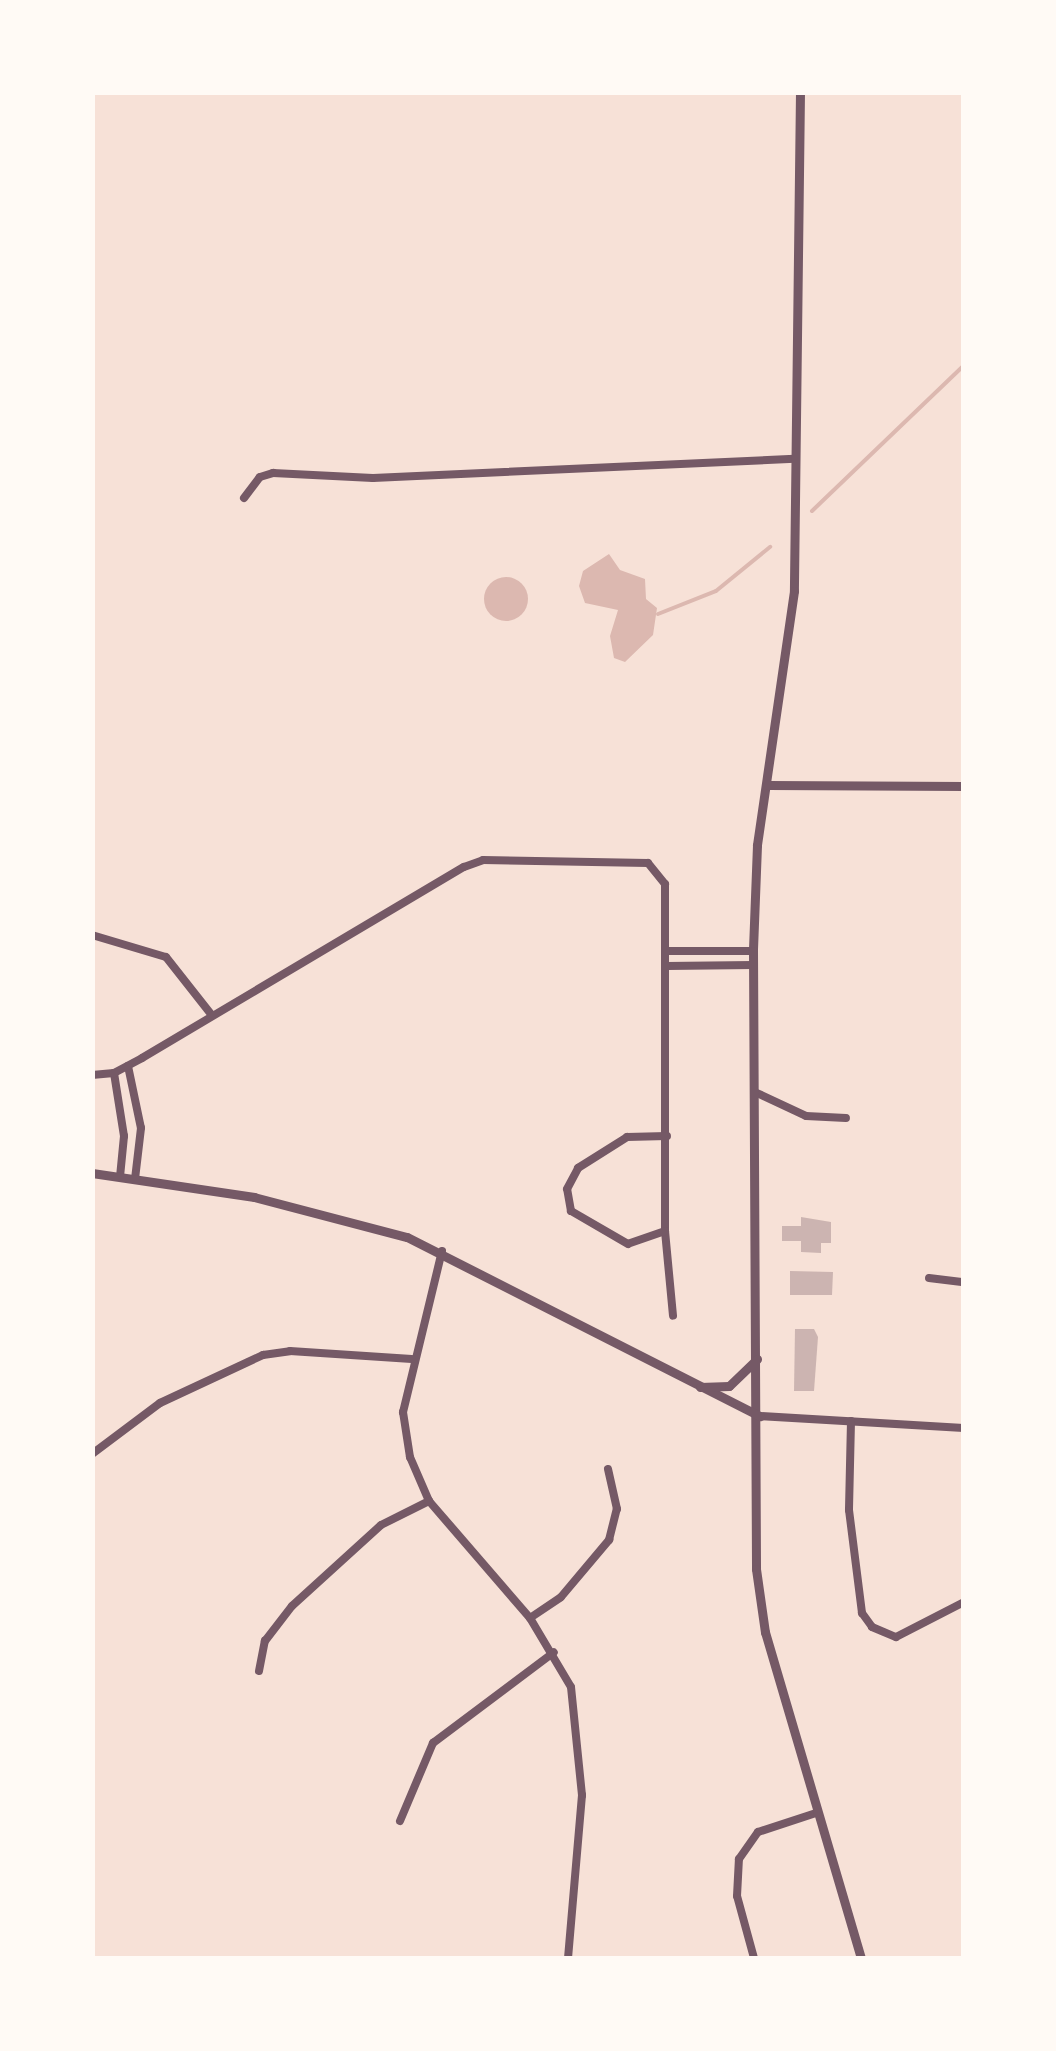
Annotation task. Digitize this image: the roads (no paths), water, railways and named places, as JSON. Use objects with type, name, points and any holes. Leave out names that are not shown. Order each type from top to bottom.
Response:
[{"type":"street","points":[[800,92],[794,590],[758,844],[753,950],[760,1602],[816,1813],[861,1958]]},
{"type":"street","points":[[244,498],[260,477],[273,473],[373,478],[795,460]]},
{"type":"street","points":[[768,786],[964,786]]},
{"type":"street","points":[[92,1074],[114,1073],[128,1066],[210,1013],[483,860],[638,859],[655,866],[666,884],[666,1231],[673,1316]]},
{"type":"street","points":[[92,935],[166,957],[210,1013]]},
{"type":"street","points":[[667,952],[753,950]]},
{"type":"street","points":[[667,966],[754,964]]},
{"type":"street","points":[[128,1066],[140,1128],[136,1179]]},
{"type":"street","points":[[114,1073],[124,1136],[120,1176]]},
{"type":"street","points":[[757,1093],[806,1116],[846,1118]]},
{"type":"street","points":[[666,1231],[628,1244],[572,1212],[567,1189],[578,1168],[627,1138],[667,1136]]},
{"type":"street","points":[[92,1172],[315,1210],[442,1252],[692,1386],[760,1416],[964,1428]]},
{"type":"street","points":[[442,1252],[412,1359],[403,1412],[410,1457],[429,1501],[530,1618],[554,1652],[571,1687],[581,1740],[568,1958]]},
{"type":"street","points":[[928,1278],[964,1282]]},
{"type":"street","points":[[692,1386],[729,1386],[759,1354]]},
{"type":"street","points":[[92,1454],[160,1403],[262,1355],[412,1359]]},
{"type":"street","points":[[851,1421],[849,1510],[862,1613],[886,1634],[903,1636],[964,1602]]},
{"type":"street","points":[[530,1618],[561,1597],[609,1540],[617,1509],[608,1469]]},
{"type":"street","points":[[259,1671],[264,1641],[304,1594],[381,1524],[429,1501]]},
{"type":"street","points":[[400,1822],[433,1742],[554,1652]]},
{"type":"street","points":[[754,1958],[735,1882],[746,1843],[758,1832],[816,1813]]},
{"type":"waterway","points":[[812,511],[964,365]]},
{"type":"waterway","points":[[658,614],[716,591],[770,547]]}]
